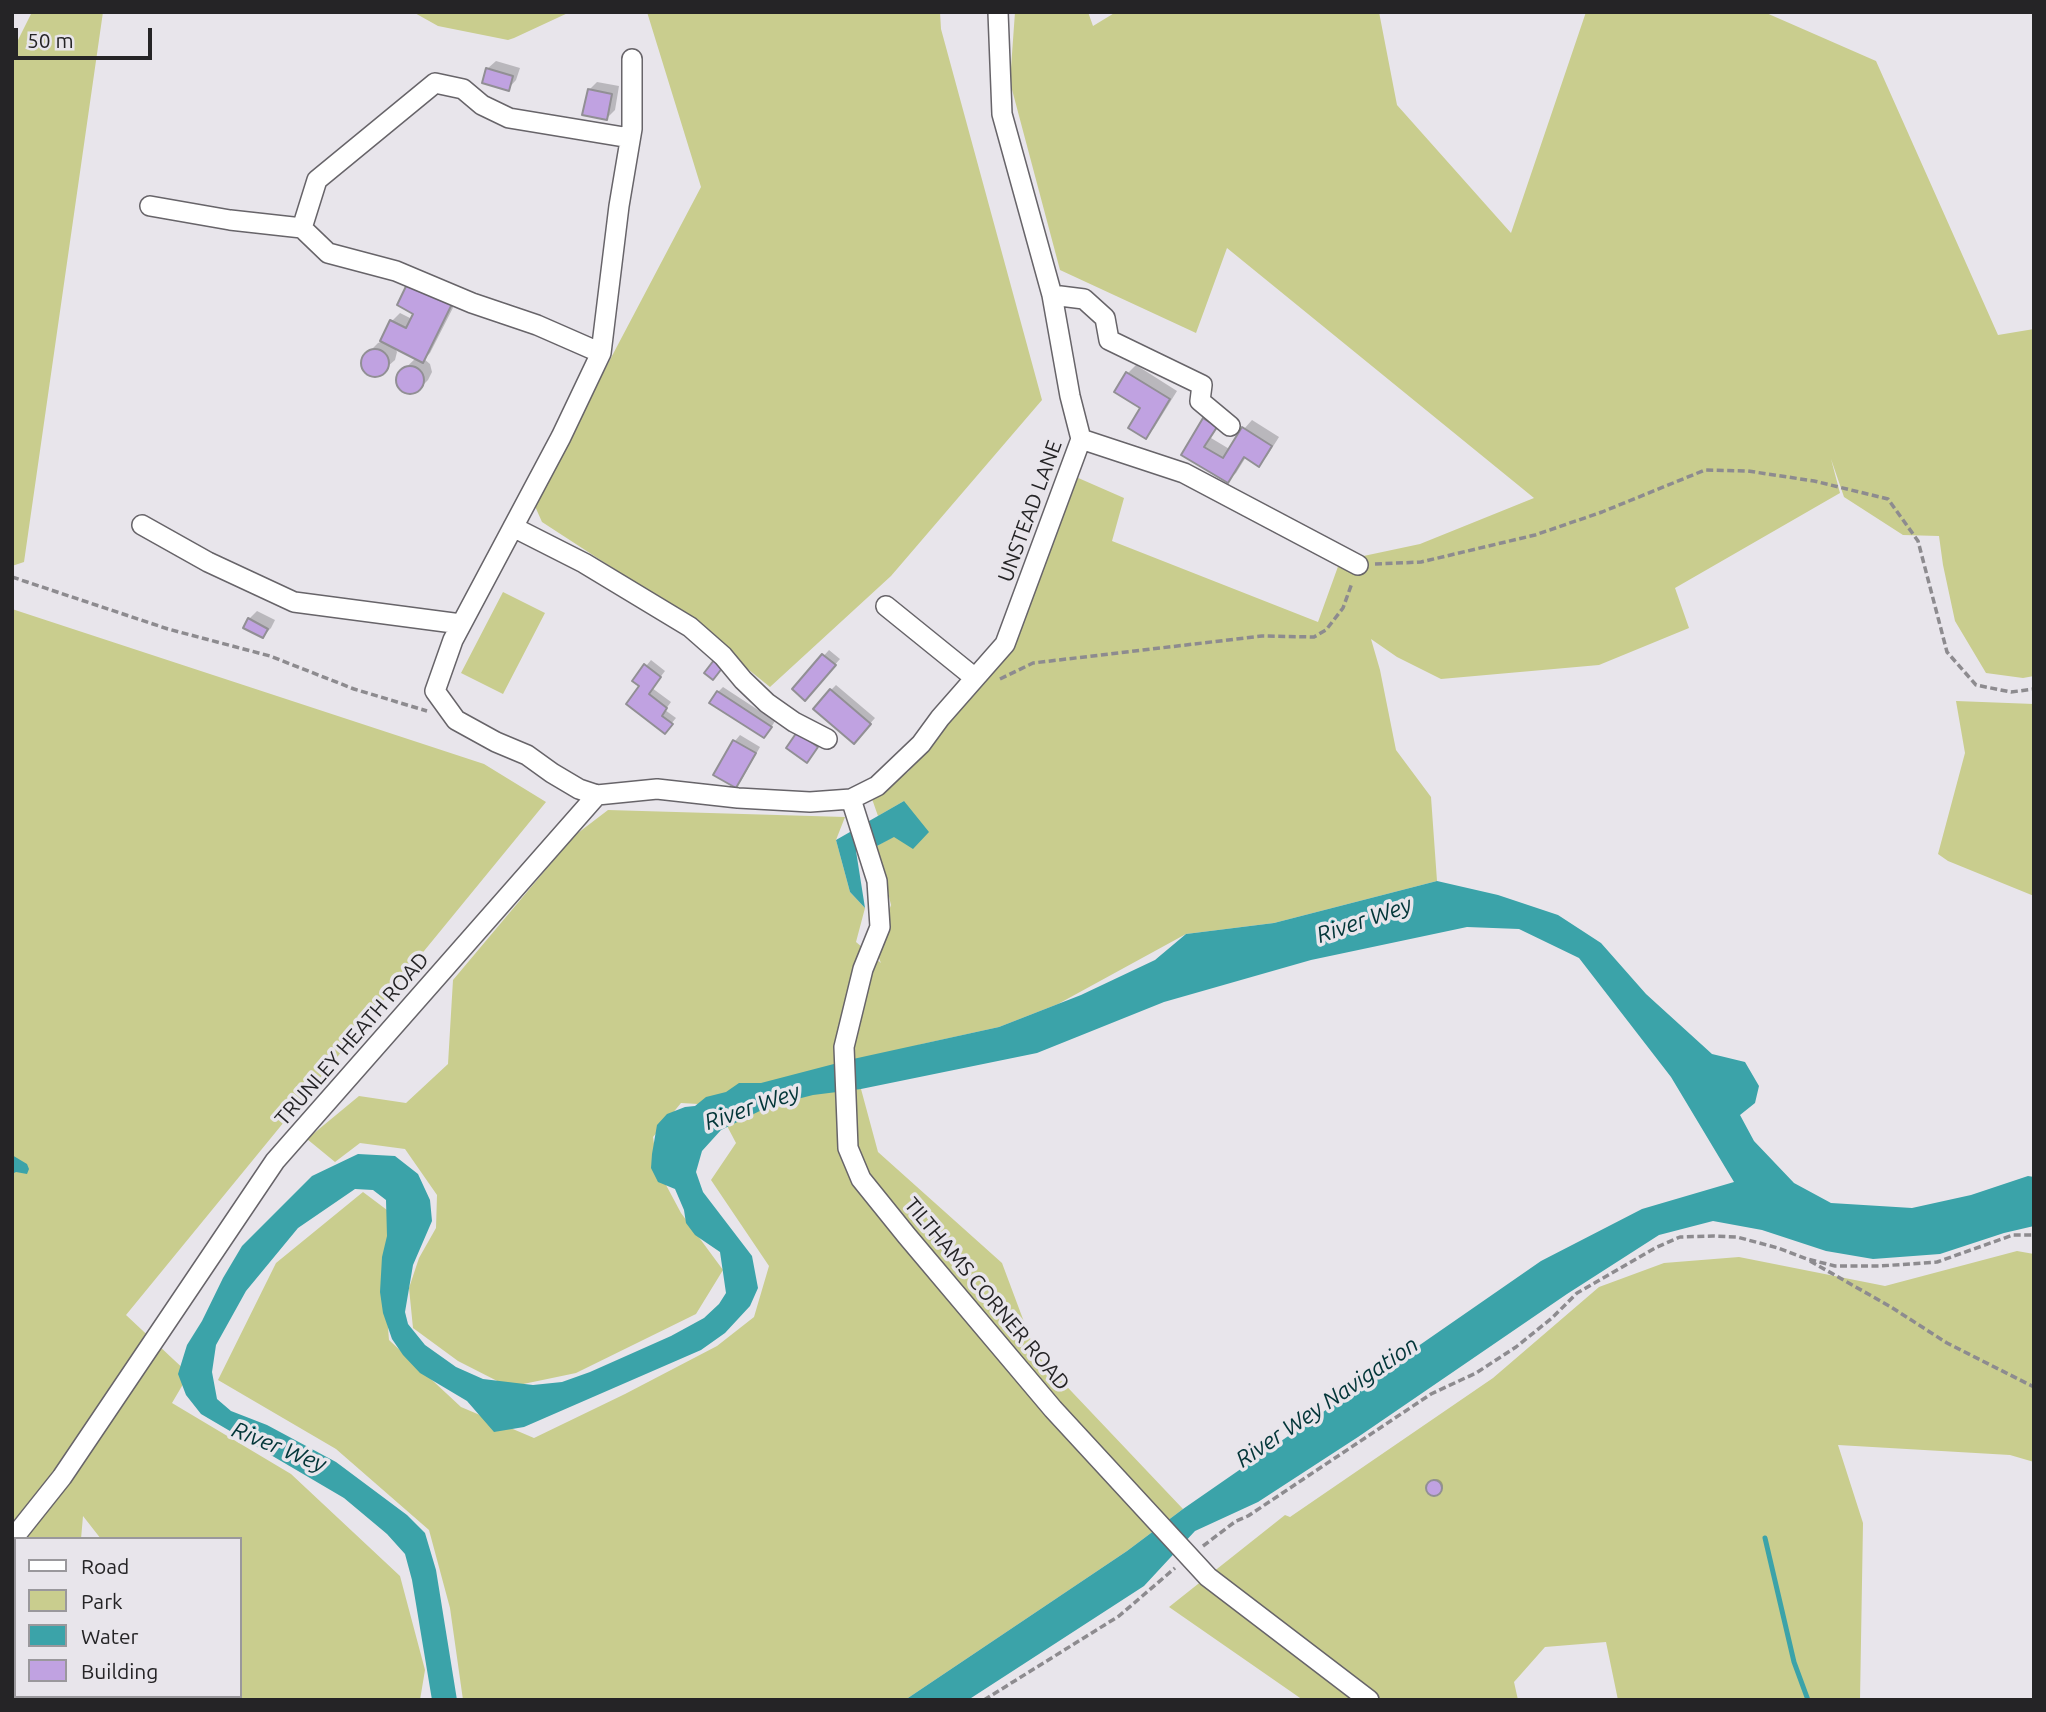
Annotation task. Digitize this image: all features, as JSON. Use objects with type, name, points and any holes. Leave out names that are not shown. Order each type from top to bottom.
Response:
[{"type":"street","name":"UNSTEAD LANE","points":[[851,799],[877,786],[921,744],[940,718],[1005,644],[1081,439],[1070,396],[1052,295],[1002,114],[998,12]]},
{"type":"street","points":[[632,59],[630,138],[601,354],[561,437],[453,640],[435,691],[456,720],[527,755],[579,789],[597,795],[657,789],[738,798],[810,802],[851,799]]},
{"type":"street","points":[[302,228],[317,180],[435,83],[463,89],[482,105],[509,118],[630,138]]},
{"type":"street","points":[[150,206],[230,220],[302,228],[328,253],[396,271],[472,303],[537,324],[601,354]]},
{"type":"street","points":[[1052,295],[1084,299],[1105,318],[1109,340],[1202,385],[1200,401],[1230,426]]},
{"type":"street","points":[[1081,439],[1184,473],[1358,565]]},
{"type":"street","points":[[142,525],[208,562],[294,602],[461,624]]},
{"type":"street","points":[[513,527],[584,563],[690,627],[723,656],[767,703],[794,722],[827,739]]},
{"type":"street","points":[[887,606],[975,678]]},
{"type":"street","name":"TRUNLEY HEATH ROAD","points":[[12,1535],[19,1531],[62,1477],[275,1161],[597,795]]},
{"type":"street","name":"TILTHAMS CORNER ROAD","points":[[851,799],[877,881],[880,927],[863,969],[844,1046],[848,1148],[861,1179],[1045,1399],[1208,1577],[1369,1700]]},
{"type":"path","points":[[997,681],[1033,663],[1262,636],[1314,637],[1326,630],[1343,608],[1358,565],[1420,562],[1535,535],[1602,512],[1705,470],[1748,471],[1814,481],[1888,499],[1917,541],[1947,652],[1976,685],[2011,691],[2034,689]]},
{"type":"path","points":[[12,577],[168,629],[270,656],[354,689],[456,720]]},
{"type":"path","points":[[984,1700],[1119,1616],[1188,1555],[1236,1521],[1248,1516],[1431,1394],[1476,1373],[1516,1347],[1552,1318],[1577,1293],[1655,1248],[1680,1237],[1737,1237],[1835,1266],[1881,1266],[1937,1262],[2013,1236],[2034,1235]]},
{"type":"path","points":[[1807,1259],[1947,1343],[2034,1387]]},
{"type":"green space","points":[[32,12],[103,12],[24,562],[12,566],[12,52]]},
{"type":"green space","points":[[413,12],[570,12],[508,40],[438,26]]},
{"type":"green space","points":[[647,12],[940,12],[941,29],[1042,400],[891,576],[770,687],[665,602],[542,522],[534,504],[701,187]]},
{"type":"green space","points":[[1015,12],[1088,12],[1093,26],[1116,12],[1379,12],[1397,105],[1511,233],[1586,12],[1764,12],[1876,61],[1998,335],[2034,329],[2034,676],[2023,678],[1986,673],[1955,621],[1939,536],[1903,535],[1844,497],[1831,459],[1840,493],[1675,588],[1689,628],[1599,665],[1441,679],[1397,657],[1371,639],[1396,750],[1431,797],[1437,881],[1274,923],[1186,934],[1058,1004],[999,1027],[922,1044],[826,1073],[861,1089],[878,1152],[1002,1263],[1036,1354],[1183,1509],[1127,1551],[905,1700],[463,1700],[450,1608],[429,1530],[336,1449],[218,1380],[276,1263],[363,1192],[395,1216],[383,1266],[389,1340],[461,1407],[534,1438],[717,1346],[754,1317],[769,1266],[711,1180],[736,1143],[716,1105],[681,1103],[653,1137],[658,1170],[681,1213],[723,1270],[696,1314],[576,1373],[509,1387],[458,1361],[413,1328],[409,1288],[419,1258],[436,1228],[437,1195],[405,1149],[360,1143],[335,1162],[307,1139],[359,1096],[406,1103],[448,1064],[453,980],[574,836],[608,810],[845,817],[836,840],[850,892],[865,908],[856,942],[881,963],[875,949],[891,905],[877,846],[894,836],[904,801],[878,816],[871,796],[908,772],[1016,638],[1076,477],[1124,498],[1112,541],[1318,622],[1340,561],[1420,544],[1534,498],[1227,248],[1196,333],[1060,270],[1010,82]]},
{"type":"green space","points":[[503,592],[545,613],[503,694],[461,673]]},
{"type":"green space","points":[[12,609],[484,764],[546,802],[126,1315],[189,1374],[172,1403],[291,1474],[400,1576],[425,1670],[420,1700],[76,1700],[242,1698],[242,1537],[99,1537],[83,1516],[81,1537],[14,1537],[14,1698],[46,1698],[12,1700]]},
{"type":"green space","points":[[1956,701],[2034,704],[2034,896],[1948,861],[1938,854],[1965,753]]},
{"type":"green space","points":[[2017,1251],[2034,1254],[2034,1462],[2010,1455],[1838,1445],[1863,1523],[1860,1700],[1618,1700],[1606,1642],[1545,1647],[1514,1682],[1518,1700],[1303,1700],[1169,1607],[1285,1515],[1290,1517],[1493,1378],[1599,1287],[1664,1263],[1739,1257],[1885,1286]]},
{"type":"water","points":[[904,801],[929,832],[913,849],[894,837],[877,846],[856,851],[865,908],[850,892],[836,840]]},
{"type":"water","name":"River Wey","points":[[1437,881],[1498,895],[1558,915],[1601,943],[1646,994],[1712,1054],[1745,1062],[1759,1086],[1755,1103],[1740,1115],[1754,1141],[1794,1183],[1831,1203],[1912,1208],[1971,1195],[2028,1176],[2034,1177],[2034,1226],[1940,1254],[1873,1259],[1826,1251],[1762,1230],[1713,1221],[1659,1235],[1258,1502],[1195,1531],[1144,1586],[968,1700],[905,1700],[1127,1551],[1183,1509],[1541,1261],[1642,1209],[1734,1182],[1671,1077],[1579,958],[1519,929],[1467,927],[1311,960],[1164,1002],[1037,1053],[861,1089],[813,1095],[770,1106],[721,1130],[702,1151],[696,1172],[703,1192],[752,1256],[758,1288],[750,1306],[725,1333],[701,1350],[524,1427],[494,1432],[467,1401],[420,1373],[403,1355],[392,1339],[383,1313],[380,1292],[382,1257],[387,1236],[386,1200],[373,1190],[355,1189],[298,1228],[246,1291],[216,1345],[212,1372],[217,1399],[231,1411],[267,1425],[336,1462],[407,1515],[425,1533],[436,1570],[457,1700],[432,1700],[412,1580],[405,1554],[387,1534],[344,1498],[201,1414],[186,1395],[178,1374],[187,1345],[242,1246],[312,1176],[358,1154],[395,1156],[418,1174],[430,1200],[432,1221],[413,1265],[405,1312],[408,1324],[425,1345],[456,1367],[483,1379],[533,1385],[562,1382],[671,1336],[704,1318],[726,1293],[720,1252],[695,1235],[686,1223],[675,1189],[658,1182],[651,1168],[657,1125],[667,1114],[695,1106],[706,1097],[726,1092],[739,1083],[761,1083],[853,1059],[999,1027],[1081,995],[1155,960],[1186,934],[1274,923]]},
{"type":"water","points":[[12,1155],[27,1164],[27,1174],[12,1174]]},
{"type":"building","points":[[486,68],[513,76],[509,91],[482,83]]},
{"type":"building","points":[[588,89],[612,94],[607,120],[582,115]]},
{"type":"building","points":[[409,280],[453,302],[423,363],[380,341],[390,320],[406,328],[413,314],[397,305]]},
{"type":"building","points":[[375,349],[385,353],[389,363],[385,373],[375,377],[365,373],[361,363],[365,353]]},
{"type":"building","points":[[410,366],[420,370],[424,380],[420,390],[410,394],[400,390],[396,380],[400,370]]},
{"type":"building","points":[[1126,372],[1170,399],[1146,439],[1128,428],[1140,408],[1114,392]]},
{"type":"building","points":[[1203,418],[1217,427],[1204,447],[1223,458],[1242,427],[1272,446],[1259,467],[1244,457],[1228,483],[1181,455]]},
{"type":"building","points":[[248,618],[268,629],[263,638],[243,628]]},
{"type":"building","points":[[822,654],[836,665],[805,701],[792,689]]},
{"type":"building","points":[[714,660],[723,667],[713,680],[704,673]]},
{"type":"building","points":[[644,664],[661,677],[649,694],[667,708],[662,716],[673,724],[665,734],[626,704],[639,686],[632,681]]},
{"type":"building","points":[[830,689],[871,724],[854,744],[813,709]]},
{"type":"building","points":[[717,691],[772,727],[764,738],[709,703]]},
{"type":"building","points":[[797,732],[818,747],[807,763],[786,748]]},
{"type":"building","points":[[733,740],[756,753],[736,788],[713,775]]},
{"type":"building","points":[[1434,1480],[1440,1482],[1440,1494],[1434,1496],[1428,1494],[1426,1488],[1428,1482]]},
{"type":"waterway","points":[[1765,1538],[1794,1662],[1808,1700]]},
{"type":"water label","name":"River Wey Navigation","points":[[1327,1402]]}]
